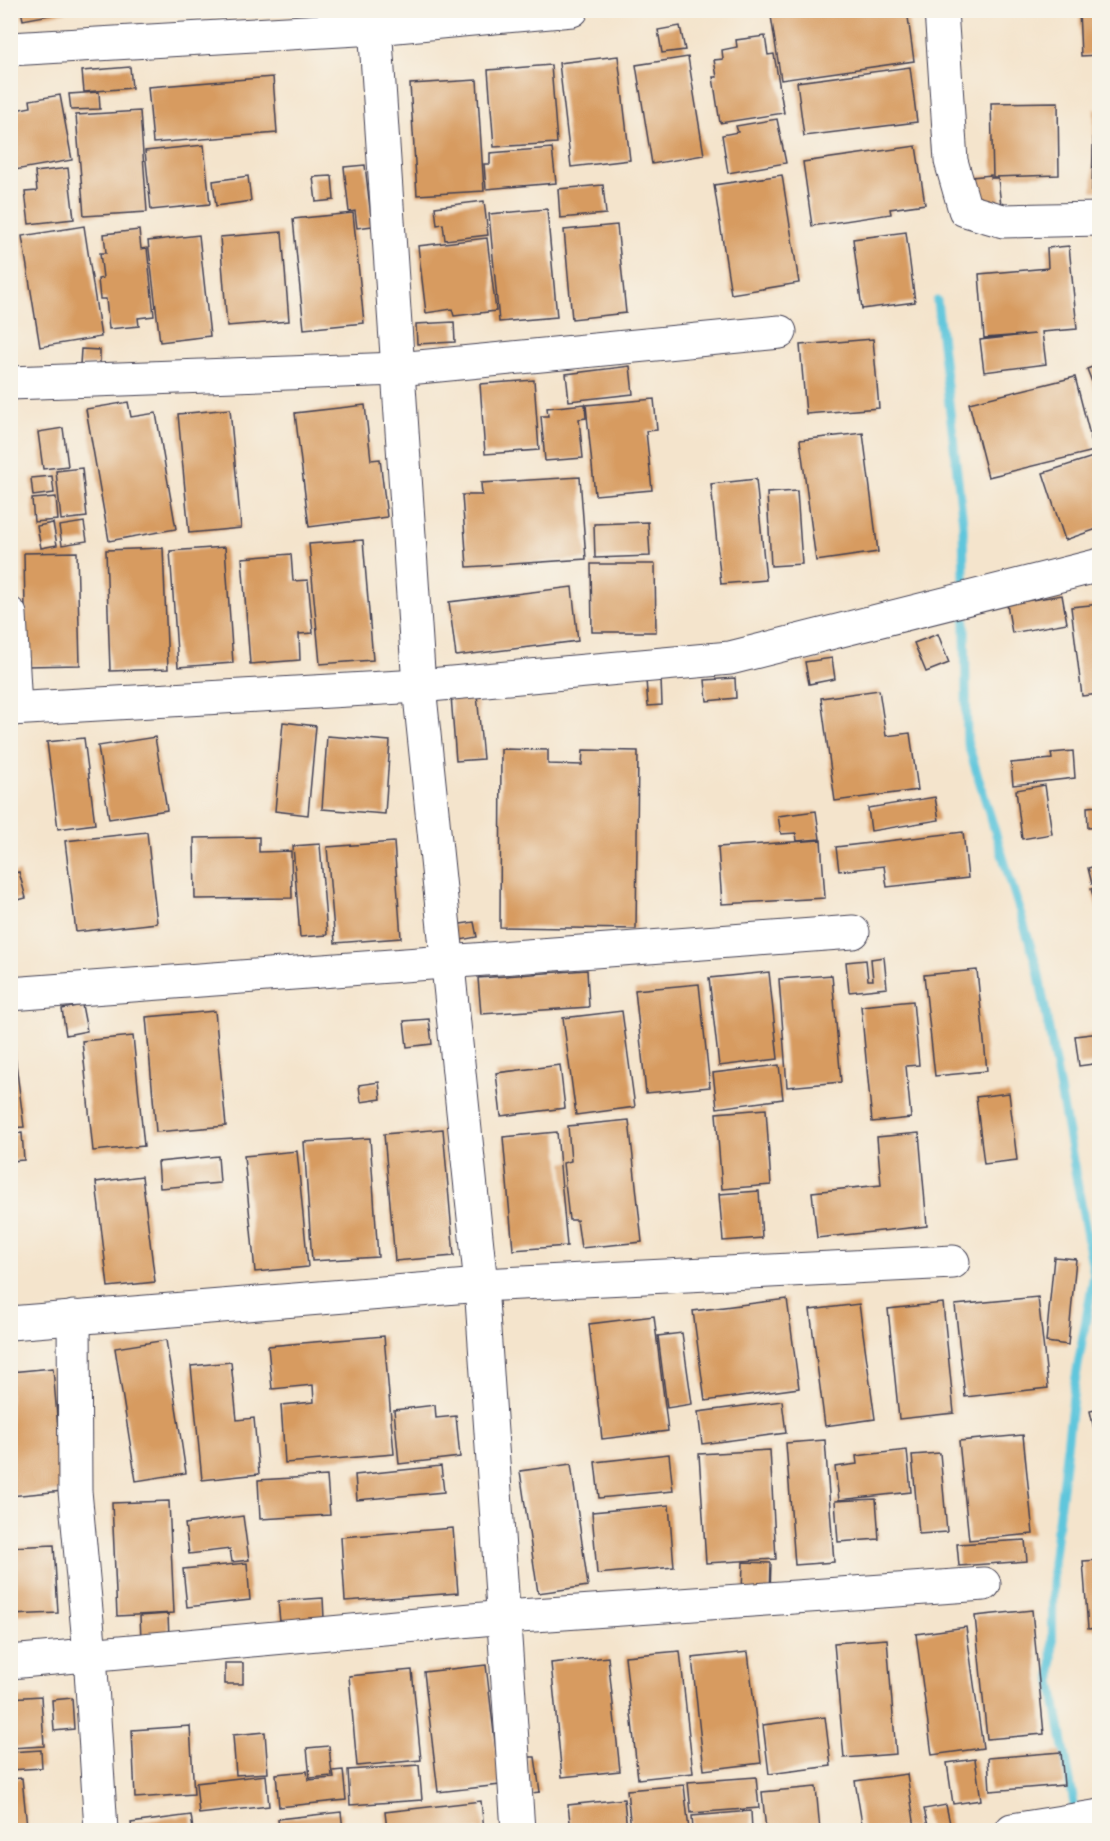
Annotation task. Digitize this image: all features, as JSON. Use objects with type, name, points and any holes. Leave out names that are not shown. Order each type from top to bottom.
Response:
[{"type":"street","points":[[10,49],[375,20],[572,10]]},
{"type":"street","points":[[940,10],[951,161],[965,210],[1003,221],[1100,219]]},
{"type":"street","points":[[375,20],[419,686],[481,1285],[518,1830]]},
{"type":"street","points":[[10,383],[398,369],[780,332]]},
{"type":"street","points":[[10,614],[13,709],[419,686],[730,658],[1100,566]]},
{"type":"street","points":[[10,994],[446,960],[853,932]]},
{"type":"street","points":[[10,1323],[481,1285],[953,1262]]},
{"type":"street","points":[[74,1317],[75,1491],[90,1654],[101,1830]]},
{"type":"street","points":[[10,1662],[505,1617],[984,1584]]},
{"type":"street","points":[[1012,1830],[1100,1816]]},
{"type":"building","points":[[21,10],[66,10],[66,12],[23,20]]},
{"type":"building","points":[[808,10],[907,10],[914,61],[781,80],[771,16]]},
{"type":"building","points":[[1079,10],[1100,10],[1100,55],[1081,56]]},
{"type":"building","points":[[680,26],[685,50],[662,53],[658,30]]},
{"type":"building","points":[[765,36],[768,55],[774,54],[784,113],[720,123],[713,77],[717,77],[714,60],[723,59],[722,50],[737,47],[736,40]]},
{"type":"building","points":[[618,56],[630,160],[571,167],[559,63]]},
{"type":"building","points":[[688,57],[704,155],[652,164],[636,65]]},
{"type":"building","points":[[551,65],[557,143],[494,147],[488,70]]},
{"type":"building","points":[[130,67],[132,88],[84,92],[82,71]]},
{"type":"building","points":[[910,67],[917,122],[804,136],[797,82]]},
{"type":"building","points":[[273,77],[277,133],[153,143],[148,87]]},
{"type":"building","points":[[477,80],[484,191],[417,195],[410,84]]},
{"type":"building","points":[[99,92],[100,109],[71,110],[69,94]]},
{"type":"building","points":[[60,95],[72,160],[15,170],[10,144],[10,127],[13,127],[10,111],[31,107],[30,100]]},
{"type":"building","points":[[1058,102],[1059,175],[993,177],[991,103]]},
{"type":"building","points":[[1094,109],[1100,110],[1100,191],[1092,191]]},
{"type":"building","points":[[140,111],[147,212],[84,216],[76,115]]},
{"type":"building","points":[[777,119],[786,163],[728,173],[722,135],[738,132],[736,126]]},
{"type":"building","points":[[204,145],[210,204],[151,210],[145,151]]},
{"type":"building","points":[[916,146],[925,204],[890,209],[891,214],[812,226],[803,162]]},
{"type":"building","points":[[552,148],[556,183],[486,189],[484,164],[490,164],[490,153]]},
{"type":"building","points":[[365,165],[372,226],[357,228],[355,211],[349,212],[344,167]]},
{"type":"building","points":[[68,168],[74,219],[29,224],[25,192],[37,191],[35,172]]},
{"type":"building","points":[[782,175],[799,283],[731,294],[714,185]]},
{"type":"building","points":[[991,175],[991,178],[998,178],[1001,206],[975,208],[972,177]]},
{"type":"building","points":[[248,176],[251,201],[216,206],[213,181]]},
{"type":"building","points":[[332,176],[334,200],[316,202],[313,177]]},
{"type":"building","points":[[603,185],[606,214],[560,218],[558,189]]},
{"type":"building","points":[[484,201],[488,235],[445,240],[443,224],[437,225],[435,207]]},
{"type":"building","points":[[547,209],[557,317],[499,322],[489,214]]},
{"type":"building","points":[[353,213],[364,323],[304,329],[293,219]]},
{"type":"building","points":[[617,225],[626,313],[572,319],[564,230]]},
{"type":"building","points":[[84,226],[101,337],[40,347],[22,236]]},
{"type":"building","points":[[139,230],[141,249],[147,248],[154,316],[138,318],[139,326],[109,329],[106,299],[100,299],[98,279],[103,278],[100,253],[106,253],[104,234]]},
{"type":"building","points":[[282,232],[289,321],[227,326],[220,237]]},
{"type":"building","points":[[906,232],[915,302],[862,309],[853,239]]},
{"type":"building","points":[[199,235],[210,336],[160,342],[148,241]]},
{"type":"building","points":[[487,238],[496,311],[454,316],[452,309],[426,313],[418,246]]},
{"type":"building","points":[[1069,246],[1077,329],[1042,332],[1046,364],[984,372],[980,340],[1035,334],[984,338],[979,274],[1048,268],[1047,248]]},
{"type":"building","points":[[1096,272],[1100,272],[1100,288],[1098,289]]},
{"type":"building","points":[[454,322],[455,342],[417,344],[416,324]]},
{"type":"building","points":[[873,339],[879,408],[806,414],[800,345]]},
{"type":"building","points":[[81,349],[100,350],[100,365],[80,365]]},
{"type":"building","points":[[1100,364],[1100,400],[1099,400],[1087,369]]},
{"type":"building","points":[[630,366],[633,394],[569,401],[566,374]]},
{"type":"building","points":[[1075,377],[1094,451],[988,477],[969,403]]},
{"type":"building","points":[[534,380],[539,450],[485,454],[480,384]]},
{"type":"building","points":[[654,399],[657,430],[646,431],[652,490],[595,495],[586,405]]},
{"type":"building","points":[[128,402],[131,417],[156,413],[176,529],[109,541],[86,409]]},
{"type":"building","points":[[585,404],[586,418],[579,419],[583,458],[545,461],[541,416],[548,416],[547,408]]},
{"type":"building","points":[[365,405],[371,460],[380,459],[387,517],[309,527],[295,413]]},
{"type":"building","points":[[230,409],[241,528],[189,533],[178,414]]},
{"type":"building","points":[[63,428],[68,466],[43,469],[38,432]]},
{"type":"building","points":[[863,433],[878,552],[816,561],[800,440]]},
{"type":"building","points":[[1099,455],[1100,528],[1065,540],[1043,473]]},
{"type":"building","points":[[82,468],[87,517],[61,520],[56,471]]},
{"type":"building","points":[[52,476],[54,493],[33,496],[31,478]]},
{"type":"building","points":[[580,477],[586,559],[467,567],[462,495],[482,495],[481,483]]},
{"type":"building","points":[[756,479],[766,580],[721,584],[711,484]]},
{"type":"building","points":[[797,491],[802,564],[771,566],[767,493]]},
{"type":"building","points":[[56,497],[58,520],[34,522],[32,499]]},
{"type":"building","points":[[84,522],[87,541],[62,545],[59,526]]},
{"type":"building","points":[[648,522],[650,556],[595,558],[594,524]]},
{"type":"building","points":[[53,523],[57,545],[41,548],[37,526]]},
{"type":"building","points":[[363,540],[373,660],[320,664],[309,544]]},
{"type":"building","points":[[225,547],[233,663],[178,667],[170,551]]},
{"type":"building","points":[[163,548],[168,669],[110,671],[106,550]]},
{"type":"building","points":[[77,552],[80,665],[26,666],[24,553]]},
{"type":"building","points":[[291,554],[293,581],[308,580],[313,633],[299,634],[300,660],[250,664],[242,558]]},
{"type":"building","points":[[591,564],[655,564],[656,632],[592,632]]},
{"type":"building","points":[[572,587],[578,641],[456,656],[449,602]]},
{"type":"building","points":[[1062,595],[1067,623],[1012,633],[1007,604]]},
{"type":"building","points":[[1100,604],[1100,694],[1082,696],[1071,607]]},
{"type":"building","points":[[938,634],[949,663],[926,672],[914,643]]},
{"type":"building","points":[[832,658],[835,679],[809,684],[805,662]]},
{"type":"building","points":[[735,678],[736,698],[707,701],[705,680]]},
{"type":"building","points":[[661,679],[662,705],[648,706],[646,680]]},
{"type":"building","points":[[879,690],[886,736],[910,733],[918,790],[835,801],[821,698]]},
{"type":"building","points":[[477,694],[483,759],[456,761],[451,696]]},
{"type":"building","points":[[283,722],[316,726],[308,815],[275,811]]},
{"type":"building","points":[[327,736],[390,741],[385,814],[322,809]]},
{"type":"building","points":[[155,737],[167,810],[109,819],[98,746]]},
{"type":"building","points":[[84,738],[95,824],[58,829],[47,742]]},
{"type":"building","points":[[501,749],[548,750],[548,764],[582,765],[583,750],[638,751],[636,929],[500,927]]},
{"type":"building","points":[[1073,751],[1075,778],[1013,785],[1011,763],[1052,759],[1051,753]]},
{"type":"building","points":[[1045,785],[1052,834],[1022,839],[1016,790]]},
{"type":"building","points":[[935,797],[939,820],[871,831],[868,808]]},
{"type":"building","points":[[1100,806],[1100,827],[1088,828],[1087,807]]},
{"type":"building","points":[[816,811],[820,839],[797,841],[796,833],[781,834],[778,816]]},
{"type":"building","points":[[147,832],[157,923],[76,932],[65,841]]},
{"type":"building","points":[[963,832],[968,878],[887,887],[884,866],[839,871],[836,847]]},
{"type":"building","points":[[259,837],[259,852],[291,851],[292,898],[195,899],[194,838]]},
{"type":"building","points":[[821,840],[825,898],[722,904],[718,847]]},
{"type":"building","points":[[394,842],[401,938],[335,943],[327,847]]},
{"type":"building","points":[[320,844],[327,935],[300,937],[293,846]]},
{"type":"building","points":[[1100,865],[1100,882],[1092,884],[1088,868]]},
{"type":"building","points":[[19,872],[26,898],[10,902],[10,874]]},
{"type":"building","points":[[1100,886],[1100,914],[1099,914],[1091,889]]},
{"type":"building","points":[[474,922],[477,937],[450,942],[447,926]]},
{"type":"building","points":[[884,957],[887,988],[849,992],[846,962],[866,960],[868,980],[873,980],[871,959]]},
{"type":"building","points":[[587,970],[589,1007],[481,1014],[478,978]]},
{"type":"building","points":[[977,970],[987,1071],[935,1076],[924,975]]},
{"type":"building","points":[[769,972],[778,1059],[719,1066],[709,978]]},
{"type":"building","points":[[832,975],[841,1082],[787,1087],[779,979]]},
{"type":"building","points":[[699,984],[710,1087],[646,1093],[635,990]]},
{"type":"building","points":[[913,1001],[919,1065],[906,1066],[911,1118],[872,1122],[861,1006]]},
{"type":"building","points":[[82,1005],[87,1031],[66,1035],[62,1009]]},
{"type":"building","points":[[215,1011],[226,1126],[156,1132],[146,1017]]},
{"type":"building","points":[[622,1011],[635,1107],[576,1115],[563,1018]]},
{"type":"building","points":[[429,1019],[432,1044],[407,1047],[404,1021]]},
{"type":"building","points":[[1100,1033],[1100,1063],[1079,1066],[1075,1036]]},
{"type":"building","points":[[133,1036],[144,1146],[93,1151],[82,1041]]},
{"type":"building","points":[[13,1040],[24,1127],[10,1128],[10,1041]]},
{"type":"building","points":[[560,1065],[565,1108],[501,1116],[496,1073]]},
{"type":"building","points":[[779,1065],[783,1099],[717,1108],[713,1073]]},
{"type":"building","points":[[379,1082],[381,1099],[361,1102],[359,1085]]},
{"type":"building","points":[[1009,1093],[1017,1160],[984,1164],[976,1097]]},
{"type":"building","points":[[766,1109],[771,1185],[722,1189],[716,1113]]},
{"type":"building","points":[[629,1120],[642,1242],[581,1248],[577,1220],[569,1220],[563,1163],[571,1161],[568,1126]]},
{"type":"building","points":[[443,1129],[454,1256],[395,1261],[384,1134]]},
{"type":"building","points":[[557,1132],[567,1246],[513,1250],[503,1137]]},
{"type":"building","points":[[22,1133],[24,1160],[10,1161],[10,1134]]},
{"type":"building","points":[[919,1133],[927,1226],[817,1238],[812,1192],[881,1185],[877,1137]]},
{"type":"building","points":[[370,1138],[378,1257],[312,1261],[304,1142]]},
{"type":"building","points":[[297,1151],[308,1267],[255,1272],[244,1156]]},
{"type":"building","points":[[218,1156],[220,1183],[160,1188],[158,1162]]},
{"type":"building","points":[[142,1176],[155,1282],[108,1287],[96,1182]]},
{"type":"building","points":[[759,1191],[762,1238],[723,1241],[719,1194]]},
{"type":"building","points":[[1054,1257],[1076,1259],[1068,1345],[1046,1342]]},
{"type":"building","points":[[1038,1297],[1048,1388],[965,1397],[955,1305]]},
{"type":"building","points":[[787,1299],[799,1388],[705,1401],[693,1311]]},
{"type":"building","points":[[943,1303],[954,1413],[899,1419],[888,1309]]},
{"type":"building","points":[[859,1304],[875,1419],[825,1426],[810,1310]]},
{"type":"building","points":[[654,1316],[668,1431],[602,1439],[589,1324]]},
{"type":"building","points":[[682,1333],[692,1404],[667,1408],[658,1336]]},
{"type":"building","points":[[384,1336],[394,1454],[285,1463],[281,1405],[314,1402],[313,1385],[272,1389],[268,1346]]},
{"type":"building","points":[[166,1340],[186,1473],[136,1481],[115,1348]]},
{"type":"building","points":[[231,1362],[237,1420],[254,1418],[259,1474],[202,1480],[191,1366]]},
{"type":"building","points":[[53,1368],[63,1491],[10,1496],[10,1372]]},
{"type":"building","points":[[782,1401],[786,1433],[702,1444],[698,1412]]},
{"type":"building","points":[[435,1405],[436,1418],[456,1416],[460,1457],[399,1464],[394,1410]]},
{"type":"building","points":[[1100,1409],[1100,1437],[1096,1438],[1090,1411]]},
{"type":"building","points":[[1023,1435],[1033,1534],[969,1540],[959,1441]]},
{"type":"building","points":[[825,1440],[834,1562],[795,1565],[786,1443]]},
{"type":"building","points":[[770,1450],[776,1559],[706,1563],[699,1454]]},
{"type":"building","points":[[907,1450],[911,1492],[839,1500],[835,1467],[857,1464],[856,1456]]},
{"type":"building","points":[[940,1453],[947,1532],[919,1534],[912,1455]]},
{"type":"building","points":[[669,1454],[673,1491],[599,1498],[595,1462]]},
{"type":"building","points":[[571,1464],[588,1586],[538,1593],[520,1471]]},
{"type":"building","points":[[441,1466],[444,1492],[357,1500],[355,1475]]},
{"type":"building","points":[[327,1476],[330,1515],[260,1519],[258,1480]]},
{"type":"building","points":[[876,1499],[879,1539],[838,1542],[835,1501]]},
{"type":"building","points":[[169,1501],[174,1613],[117,1616],[112,1503]]},
{"type":"building","points":[[669,1505],[674,1567],[597,1574],[592,1512]]},
{"type":"building","points":[[243,1516],[249,1560],[232,1562],[230,1549],[189,1554],[185,1524]]},
{"type":"building","points":[[453,1528],[458,1593],[345,1601],[341,1537]]},
{"type":"building","points":[[1025,1540],[1027,1561],[959,1566],[957,1544]]},
{"type":"building","points":[[54,1545],[58,1613],[10,1615],[10,1547]]},
{"type":"building","points":[[1100,1560],[1100,1628],[1088,1629],[1083,1561]]},
{"type":"building","points":[[743,1562],[771,1563],[770,1594],[742,1593]]},
{"type":"building","points":[[247,1563],[250,1600],[187,1607],[183,1569]]},
{"type":"building","points":[[323,1598],[324,1619],[280,1622],[278,1601]]},
{"type":"building","points":[[1032,1610],[1044,1734],[987,1739],[975,1616]]},
{"type":"building","points":[[168,1614],[169,1638],[141,1639],[140,1616]]},
{"type":"building","points":[[966,1627],[983,1748],[932,1755],[916,1634]]},
{"type":"building","points":[[887,1639],[896,1754],[844,1758],[834,1643]]},
{"type":"building","points":[[680,1651],[693,1773],[638,1779],[625,1656]]},
{"type":"building","points":[[748,1652],[761,1763],[704,1770],[692,1658]]},
{"type":"building","points":[[608,1657],[620,1771],[562,1777],[551,1663]]},
{"type":"building","points":[[225,1663],[243,1663],[243,1684],[225,1684]]},
{"type":"building","points":[[486,1665],[500,1785],[438,1792],[424,1672]]},
{"type":"building","points":[[412,1670],[421,1760],[357,1766],[349,1676]]},
{"type":"building","points":[[41,1696],[44,1746],[10,1748],[10,1698]]},
{"type":"building","points":[[72,1698],[74,1729],[54,1731],[52,1700]]},
{"type":"building","points":[[825,1717],[831,1766],[769,1774],[763,1725]]},
{"type":"building","points":[[190,1726],[194,1794],[135,1798],[132,1730]]},
{"type":"building","points":[[265,1732],[268,1773],[236,1775],[233,1735]]},
{"type":"building","points":[[329,1746],[332,1776],[310,1778],[307,1748]]},
{"type":"building","points":[[41,1750],[42,1768],[10,1770],[10,1752]]},
{"type":"building","points":[[1061,1752],[1064,1785],[990,1791],[988,1758]]},
{"type":"building","points":[[527,1757],[535,1757],[540,1792],[531,1793]]},
{"type":"building","points":[[975,1759],[981,1800],[953,1804],[947,1763]]},
{"type":"building","points":[[419,1765],[422,1800],[350,1805],[348,1770]]},
{"type":"building","points":[[343,1770],[346,1800],[279,1807],[276,1774],[307,1771],[308,1780],[334,1778],[333,1771]]},
{"type":"building","points":[[907,1774],[915,1828],[863,1830],[855,1781]]},
{"type":"building","points":[[266,1775],[269,1806],[199,1814],[196,1783]]},
{"type":"building","points":[[756,1777],[759,1808],[691,1813],[688,1782]]},
{"type":"building","points":[[22,1778],[27,1827],[10,1829],[10,1779]]},
{"type":"building","points":[[684,1785],[689,1830],[631,1830],[627,1790]]},
{"type":"building","points":[[816,1787],[820,1830],[766,1830],[762,1792]]},
{"type":"building","points":[[624,1799],[627,1830],[571,1830],[568,1805]]},
{"type":"building","points":[[481,1801],[484,1830],[387,1830],[385,1812]]},
{"type":"building","points":[[946,1805],[951,1828],[929,1830],[924,1809]]},
{"type":"building","points":[[751,1811],[752,1830],[693,1830],[692,1816]]},
{"type":"building","points":[[341,1812],[343,1830],[279,1830],[278,1819]]},
{"type":"building","points":[[191,1815],[193,1830],[132,1830],[131,1823]]},
{"type":"waterway","points":[[937,301],[963,523],[967,741],[1038,970],[1094,1274],[1074,1388],[1053,1563],[1052,1681],[1076,1815]]}]
